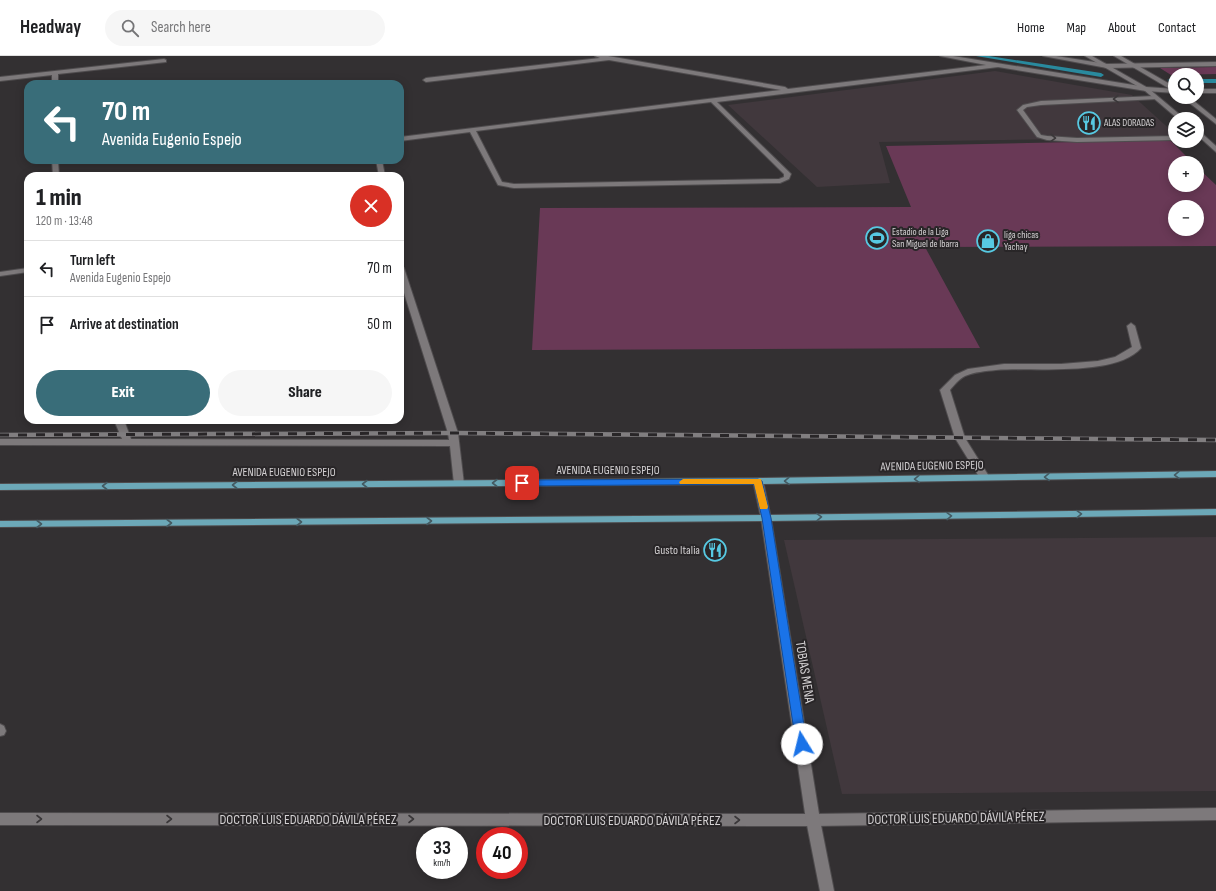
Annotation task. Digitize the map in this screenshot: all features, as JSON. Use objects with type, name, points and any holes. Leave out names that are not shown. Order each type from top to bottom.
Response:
[{"type":"main road","name":"AVENIDA EUGENIO ESPEJO","points":[[0,487],[758,481],[1216,474]]},
{"type":"main road","points":[[0,524],[766,518],[1216,512]]},
{"type":"street","points":[[598,56],[795,91]]},
{"type":"street","points":[[942,56],[1146,89],[1168,91]]},
{"type":"street","points":[[1046,56],[1107,66],[1216,64]]},
{"type":"street","points":[[1088,56],[1146,89],[1154,98],[1173,112]]},
{"type":"street","points":[[1117,56],[1135,65],[1168,86]]},
{"type":"street","points":[[426,80],[610,59]]},
{"type":"street","points":[[0,79],[164,61]]},
{"type":"street","points":[[404,139],[473,132],[998,65]]},
{"type":"street","points":[[55,73],[55,80]]},
{"type":"street","points":[[1204,91],[1216,91]]},
{"type":"street","points":[[1154,98],[1041,103],[1025,106],[1020,110],[1039,136],[1047,138],[1077,140],[1168,138]]},
{"type":"street","points":[[473,132],[500,184],[514,186],[780,181],[787,178],[788,174],[712,101]]},
{"type":"street","points":[[1194,104],[1216,122]]},
{"type":"street","points":[[1204,140],[1216,150]]},
{"type":"street","points":[[0,274],[24,271]]},
{"type":"street","points":[[404,280],[453,433],[459,484]]},
{"type":"street","points":[[985,478],[960,438],[953,417],[945,390],[954,380],[967,372],[999,368],[1095,364],[1117,360],[1136,348],[1132,326]]},
{"type":"street","points":[[121,424],[127,441]]},
{"type":"street","points":[[0,442],[127,441],[455,443]]},
{"type":"street","name":"TOBIAS MENA","points":[[758,481],[766,518],[813,820],[827,891]]},
{"type":"street","name":"DOCTOR LUIS EDUARDO DÁVILA PÉREZ","points":[[0,819],[813,820],[1216,814]]},
{"type":"shaded area","points":[[1216,67],[1216,74],[1204,74],[1204,68],[1168,68],[1168,73],[1160,68]]},
{"type":"shaded area","points":[[995,71],[1132,95],[1168,128],[1168,137],[879,142],[890,183],[817,187],[728,105]]},
{"type":"shaded area","name":"Estadio de la Liga San Miguel de Ibarra","points":[[1168,140],[1168,148],[1178,148],[1186,156],[1168,156],[1168,192],[1204,192],[1204,174],[1216,185],[1216,246],[925,247],[980,348],[532,350],[540,208],[911,207],[886,146]]},
{"type":"shaded area","points":[[1216,537],[1216,791],[842,794],[784,540]]},
{"type":"waterway","points":[[979,56],[1101,75]]},
{"type":"waterway","points":[[1204,81],[1216,81]]},
{"type":"railway","points":[[0,435],[453,433],[1216,440]]},
{"type":"slow traffic","points":[[683,482],[758,481],[764,507]]},
{"type":"place","name":"ALAS DORADAS","points":[[1089,123]]},
{"type":"place","name":"Estadio de la Liga San Miguel de Ibarra","points":[[877,238]]},
{"type":"place","name":"liga chicas Yachay","points":[[988,241]]},
{"type":"place","name":"Gusto Italia","points":[[715,550]]},
{"type":"route","points":[[522,483],[758,481],[766,518],[802,744]]}]
